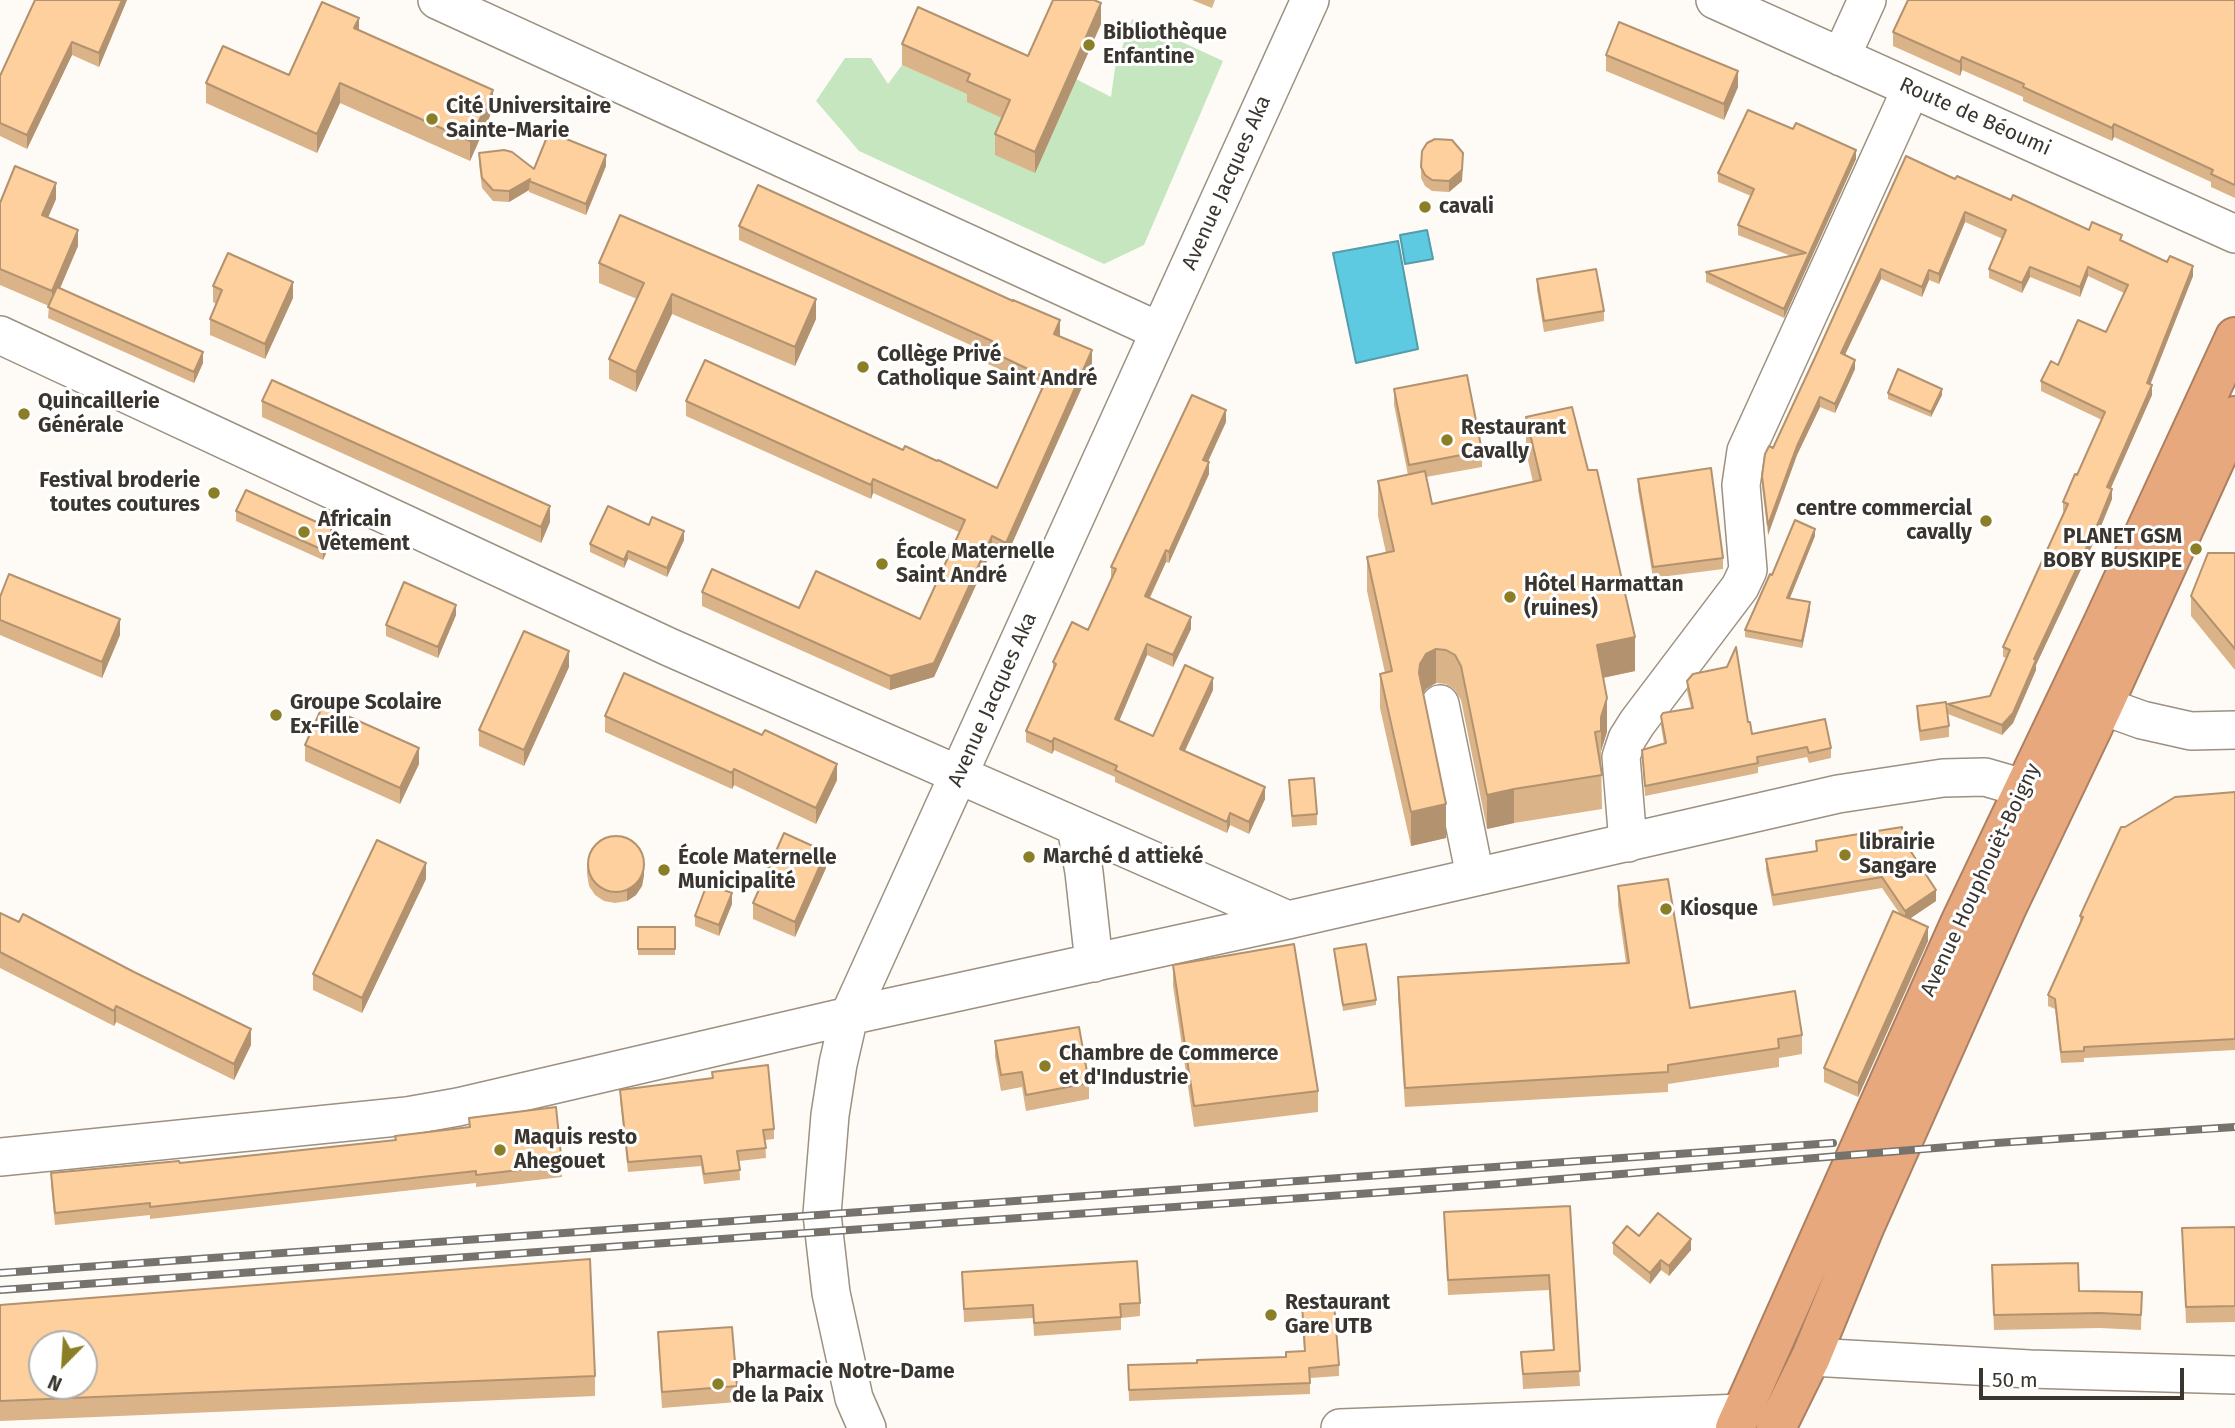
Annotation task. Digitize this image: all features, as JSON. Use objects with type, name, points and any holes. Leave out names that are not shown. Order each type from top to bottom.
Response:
[{"type":"highway","name":"Avenue Houphouët-Boigny","points":[[1751,1423],[1954,935],[2103,623],[2235,337]]},
{"type":"highway","name":"Avenue Houphouët-Boigny","points":[[1751,1423],[1811,1357],[1864,1227],[2007,907],[2103,706],[2235,415]]},
{"type":"street","points":[[437,0],[1159,331]]},
{"type":"street","name":"Avenue Jacques Aka","points":[[867,1428],[854,1398],[831,1293],[822,1214],[830,1115],[849,1016],[1310,0]]},
{"type":"street","name":"Route de Béoumi","points":[[1715,0],[2235,234]]},
{"type":"street","points":[[1841,57],[1867,0]]},
{"type":"street","points":[[1628,843],[1621,757],[1627,739],[1744,579],[1749,560],[1741,485],[1746,451],[1911,89]]},
{"type":"street","points":[[0,335],[669,647],[1289,920]]},
{"type":"street","points":[[1440,704],[1475,876]]},
{"type":"street","points":[[2103,706],[2191,732],[2235,730]]},
{"type":"street","points":[[0,1157],[407,1116],[458,1107],[849,1016],[1289,920],[1838,794],[1943,778],[1985,777],[2023,788]]},
{"type":"street","points":[[1076,827],[1094,963]]},
{"type":"street","points":[[1811,1357],[2030,1369],[2235,1375]]},
{"type":"street","points":[[1340,1428],[1751,1423]]},
{"type":"green space","points":[[1132,19],[1223,61],[1144,245],[1104,264],[859,151],[816,101],[845,58],[871,58],[888,84],[902,65],[970,95],[1076,79],[1111,97],[1115,68]]},
{"type":"water","points":[[1427,230],[1433,259],[1405,264],[1400,235]]},
{"type":"water","points":[[1398,241],[1418,349],[1356,363],[1333,253]]},
{"type":"building","points":[[35,0],[122,0],[99,53],[72,42],[27,135],[0,123],[0,76]]},
{"type":"building","points":[[1053,0],[1094,0],[1101,3],[1035,152],[995,134],[1010,100],[967,81],[970,74],[902,44],[918,7],[1028,56]]},
{"type":"building","points":[[1908,0],[2235,0],[2235,185],[2211,174],[2213,170],[2114,124],[2112,128],[2023,87],[2024,84],[1962,57],[1960,62],[1893,32]]},
{"type":"building","points":[[322,2],[359,18],[354,28],[493,90],[470,141],[340,83],[317,134],[206,83],[223,46],[289,75]]},
{"type":"building","points":[[1619,22],[1738,71],[1724,104],[1606,55]]},
{"type":"building","points":[[1748,110],[1793,129],[1796,123],[1856,150],[1784,309],[1706,272],[1806,253],[1738,225],[1754,189],[1718,173]]},
{"type":"building","points":[[549,132],[606,155],[586,204],[529,181],[530,179],[509,191],[493,190],[482,178],[479,153],[504,150],[512,152],[534,169]]},
{"type":"building","points":[[1435,139],[1452,140],[1463,153],[1462,170],[1449,181],[1432,180],[1425,175],[1421,167],[1422,151],[1427,143]]},
{"type":"building","points":[[1906,156],[1955,179],[1957,176],[2011,200],[2013,195],[2089,230],[2092,222],[2122,235],[2120,240],[2167,262],[2170,256],[2193,266],[2147,383],[2152,385],[2107,487],[2112,489],[2099,521],[2034,659],[2036,660],[2013,713],[2002,725],[1948,704],[1990,696],[2010,650],[2003,647],[2068,504],[2063,502],[2075,474],[2077,475],[2105,412],[2041,381],[2051,361],[2058,365],[2078,320],[2106,332],[2128,285],[2088,267],[2080,287],[2030,267],[2022,283],[1989,269],[2006,230],[1965,212],[1939,274],[1929,270],[1922,287],[1881,269],[1841,353],[1855,360],[1835,404],[1820,397],[1797,446],[1768,525],[1762,476],[1765,454],[1769,446],[1773,448]]},
{"type":"building","points":[[15,166],[56,183],[42,215],[78,230],[52,291],[0,269],[0,203]]},
{"type":"building","points":[[758,185],[1060,320],[1054,334],[1092,350],[1006,543],[992,536],[934,663],[890,676],[702,592],[712,569],[799,608],[816,571],[920,619],[965,520],[873,479],[871,485],[686,401],[705,360],[903,450],[905,446],[997,488],[1047,378],[988,350],[992,341],[739,226]]},
{"type":"building","points":[[620,215],[816,299],[795,347],[672,294],[636,372],[609,359],[644,283],[599,263]]},
{"type":"building","points":[[228,253],[293,282],[265,344],[210,319],[222,290],[213,286]]},
{"type":"building","points":[[1596,269],[1604,311],[1544,321],[1537,279]]},
{"type":"building","points":[[57,287],[203,352],[194,372],[48,307]]},
{"type":"building","points":[[1898,369],[1942,389],[1931,412],[1888,393]]},
{"type":"building","points":[[1467,375],[1482,451],[1409,465],[1394,389]]},
{"type":"building","points":[[272,380],[550,506],[541,527],[262,401]]},
{"type":"building","points":[[1192,395],[1226,410],[1203,460],[1209,462],[1189,508],[1145,596],[1191,617],[1173,655],[1147,644],[1115,719],[1153,736],[1185,665],[1213,678],[1180,749],[1265,787],[1249,822],[1230,813],[1227,822],[1115,770],[1117,766],[1054,738],[1052,742],[1026,731],[1072,622],[1088,630],[1116,569],[1111,567]]},
{"type":"building","points":[[1572,407],[1588,470],[1597,470],[1635,637],[1597,645],[1607,698],[1601,717],[1601,731],[1595,732],[1602,775],[1487,795],[1461,666],[1455,655],[1436,649],[1426,654],[1420,664],[1419,673],[1446,804],[1411,812],[1380,674],[1392,671],[1367,557],[1394,551],[1378,481],[1425,471],[1432,504],[1541,480],[1526,417]]},
{"type":"building","points":[[1711,468],[1723,558],[1653,567],[1638,479]]},
{"type":"building","points":[[246,490],[332,529],[323,550],[236,511]]},
{"type":"building","points":[[608,506],[649,525],[652,517],[684,531],[667,568],[628,551],[624,560],[590,544]]},
{"type":"building","points":[[1795,520],[1815,529],[1787,598],[1810,602],[1802,641],[1745,630]]},
{"type":"building","points":[[2208,553],[2235,553],[2235,649],[2191,596]]},
{"type":"building","points":[[9,574],[120,619],[102,662],[0,620],[0,597]]},
{"type":"building","points":[[404,582],[456,605],[438,647],[386,625]]},
{"type":"building","points":[[524,631],[569,651],[524,750],[479,730]]},
{"type":"building","points":[[1736,647],[1752,734],[1825,719],[1831,748],[1809,753],[1807,747],[1757,757],[1758,763],[1645,786],[1642,750],[1666,743],[1661,716],[1663,713],[1693,708],[1687,681],[1693,674],[1727,667]]},
{"type":"building","points":[[624,673],[762,735],[765,730],[837,764],[816,808],[734,769],[732,773],[605,716]]},
{"type":"building","points":[[1946,702],[1949,726],[1920,731],[1917,706]]},
{"type":"building","points":[[323,705],[419,748],[400,788],[305,745]]},
{"type":"building","points":[[1314,778],[1317,814],[1292,816],[1289,780]]},
{"type":"building","points":[[2235,792],[2235,1039],[2084,1047],[2084,1051],[2061,1052],[2055,999],[2048,995],[2083,917],[2080,916],[2121,827],[2175,797]]},
{"type":"building","points":[[1902,827],[1904,841],[1936,890],[1905,911],[1882,877],[1773,895],[1766,859],[1817,851],[1816,841]]},
{"type":"building","points":[[784,833],[826,852],[795,922],[753,903]]},
{"type":"building","points":[[610,836],[622,836],[632,840],[640,848],[644,864],[640,880],[632,888],[622,892],[610,892],[600,888],[592,880],[588,870],[588,858],[592,848],[600,840]]},
{"type":"building","points":[[377,840],[426,863],[362,998],[313,974]]},
{"type":"building","points":[[1668,879],[1690,1008],[1795,991],[1802,1035],[1778,1039],[1779,1048],[1668,1065],[1668,1072],[1405,1088],[1398,977],[1629,963],[1618,886]]},
{"type":"building","points":[[707,884],[732,893],[719,925],[695,916]]},
{"type":"building","points":[[1893,911],[1928,927],[1858,1083],[1824,1068]]},
{"type":"building","points":[[0,913],[19,922],[23,914],[251,1029],[234,1064],[116,1006],[114,1011],[0,952]]},
{"type":"building","points":[[638,927],[675,927],[675,949],[638,949]]},
{"type":"building","points":[[1294,944],[1318,1091],[1194,1106],[1173,965]]},
{"type":"building","points":[[1366,944],[1376,1000],[1343,1005],[1334,949]]},
{"type":"building","points":[[1079,1027],[1089,1083],[1026,1095],[1022,1072],[1001,1075],[995,1041]]},
{"type":"building","points":[[768,1065],[774,1129],[763,1130],[766,1148],[737,1151],[740,1170],[704,1174],[701,1156],[628,1162],[620,1090],[713,1078],[712,1072]]},
{"type":"building","points":[[556,1107],[562,1165],[476,1175],[476,1171],[150,1207],[150,1203],[55,1213],[51,1173],[180,1163],[396,1140],[395,1136],[470,1127],[469,1118]]},
{"type":"building","points":[[1570,1206],[1580,1371],[1523,1374],[1521,1352],[1554,1350],[1549,1275],[1448,1280],[1444,1212]]},
{"type":"building","points":[[1658,1213],[1691,1239],[1669,1266],[1661,1260],[1650,1273],[1613,1243],[1627,1226],[1639,1236]]},
{"type":"building","points":[[2235,1227],[2235,1306],[2186,1307],[2182,1228]]},
{"type":"building","points":[[590,1259],[595,1376],[98,1397],[98,1330],[28,1330],[28,1400],[0,1401],[0,1305]]},
{"type":"building","points":[[1137,1261],[1140,1303],[1120,1304],[1121,1317],[1034,1323],[1033,1305],[964,1309],[962,1272]]},
{"type":"building","points":[[2078,1263],[2079,1291],[2142,1292],[2141,1315],[1994,1315],[1992,1265]]},
{"type":"building","points":[[1334,1303],[1339,1365],[1309,1368],[1310,1383],[1129,1390],[1128,1365],[1286,1357],[1286,1352],[1305,1351],[1302,1305]]},
{"type":"building","points":[[732,1327],[737,1386],[662,1392],[658,1332]]},
{"type":"railway","points":[[0,1290],[1500,1184],[1996,1143],[2235,1127]]},
{"type":"railway","points":[[0,1273],[1833,1143]]},
{"type":"place","name":"Bibliothèque Enfantine","points":[[1089,45]]},
{"type":"place","name":"Cité Universitaire Sainte-Marie","points":[[432,119]]},
{"type":"place","name":"cavali","points":[[1425,207]]},
{"type":"place","name":"Collège Privé Catholique Saint André","points":[[863,367]]},
{"type":"place","name":"Quincaillerie Générale","points":[[24,414]]},
{"type":"place","name":"Restaurant Cavally","points":[[1447,440]]},
{"type":"place","name":"Festival broderie toutes coutures","points":[[214,493]]},
{"type":"place","name":"centre commercial cavally","points":[[1986,521]]},
{"type":"place","name":"Africain Vêtement","points":[[304,532]]},
{"type":"place","name":"PLANET GSM BOBY BUSKIPE","points":[[2196,549]]},
{"type":"place","name":"École Maternelle Saint André","points":[[882,564]]},
{"type":"place","name":"Hôtel Harmattan (ruines)","points":[[1510,597]]},
{"type":"place","name":"Groupe Scolaire Ex-Fille","points":[[276,715]]},
{"type":"place","name":"librairie Sangare","points":[[1845,855]]},
{"type":"place","name":"Marché d attieké","points":[[1029,857]]},
{"type":"place","name":"École Maternelle Municipalité","points":[[664,870]]},
{"type":"place","name":"Kiosque","points":[[1666,909]]},
{"type":"place","name":"Chambre de Commerce et d'Industrie","points":[[1045,1066]]},
{"type":"place","name":"Maquis resto Ahegouet","points":[[500,1150]]},
{"type":"place","name":"Restaurant Gare UTB","points":[[1271,1315]]},
{"type":"place","name":"Pharmacie Notre-Dame de la Paix","points":[[718,1384]]}]
